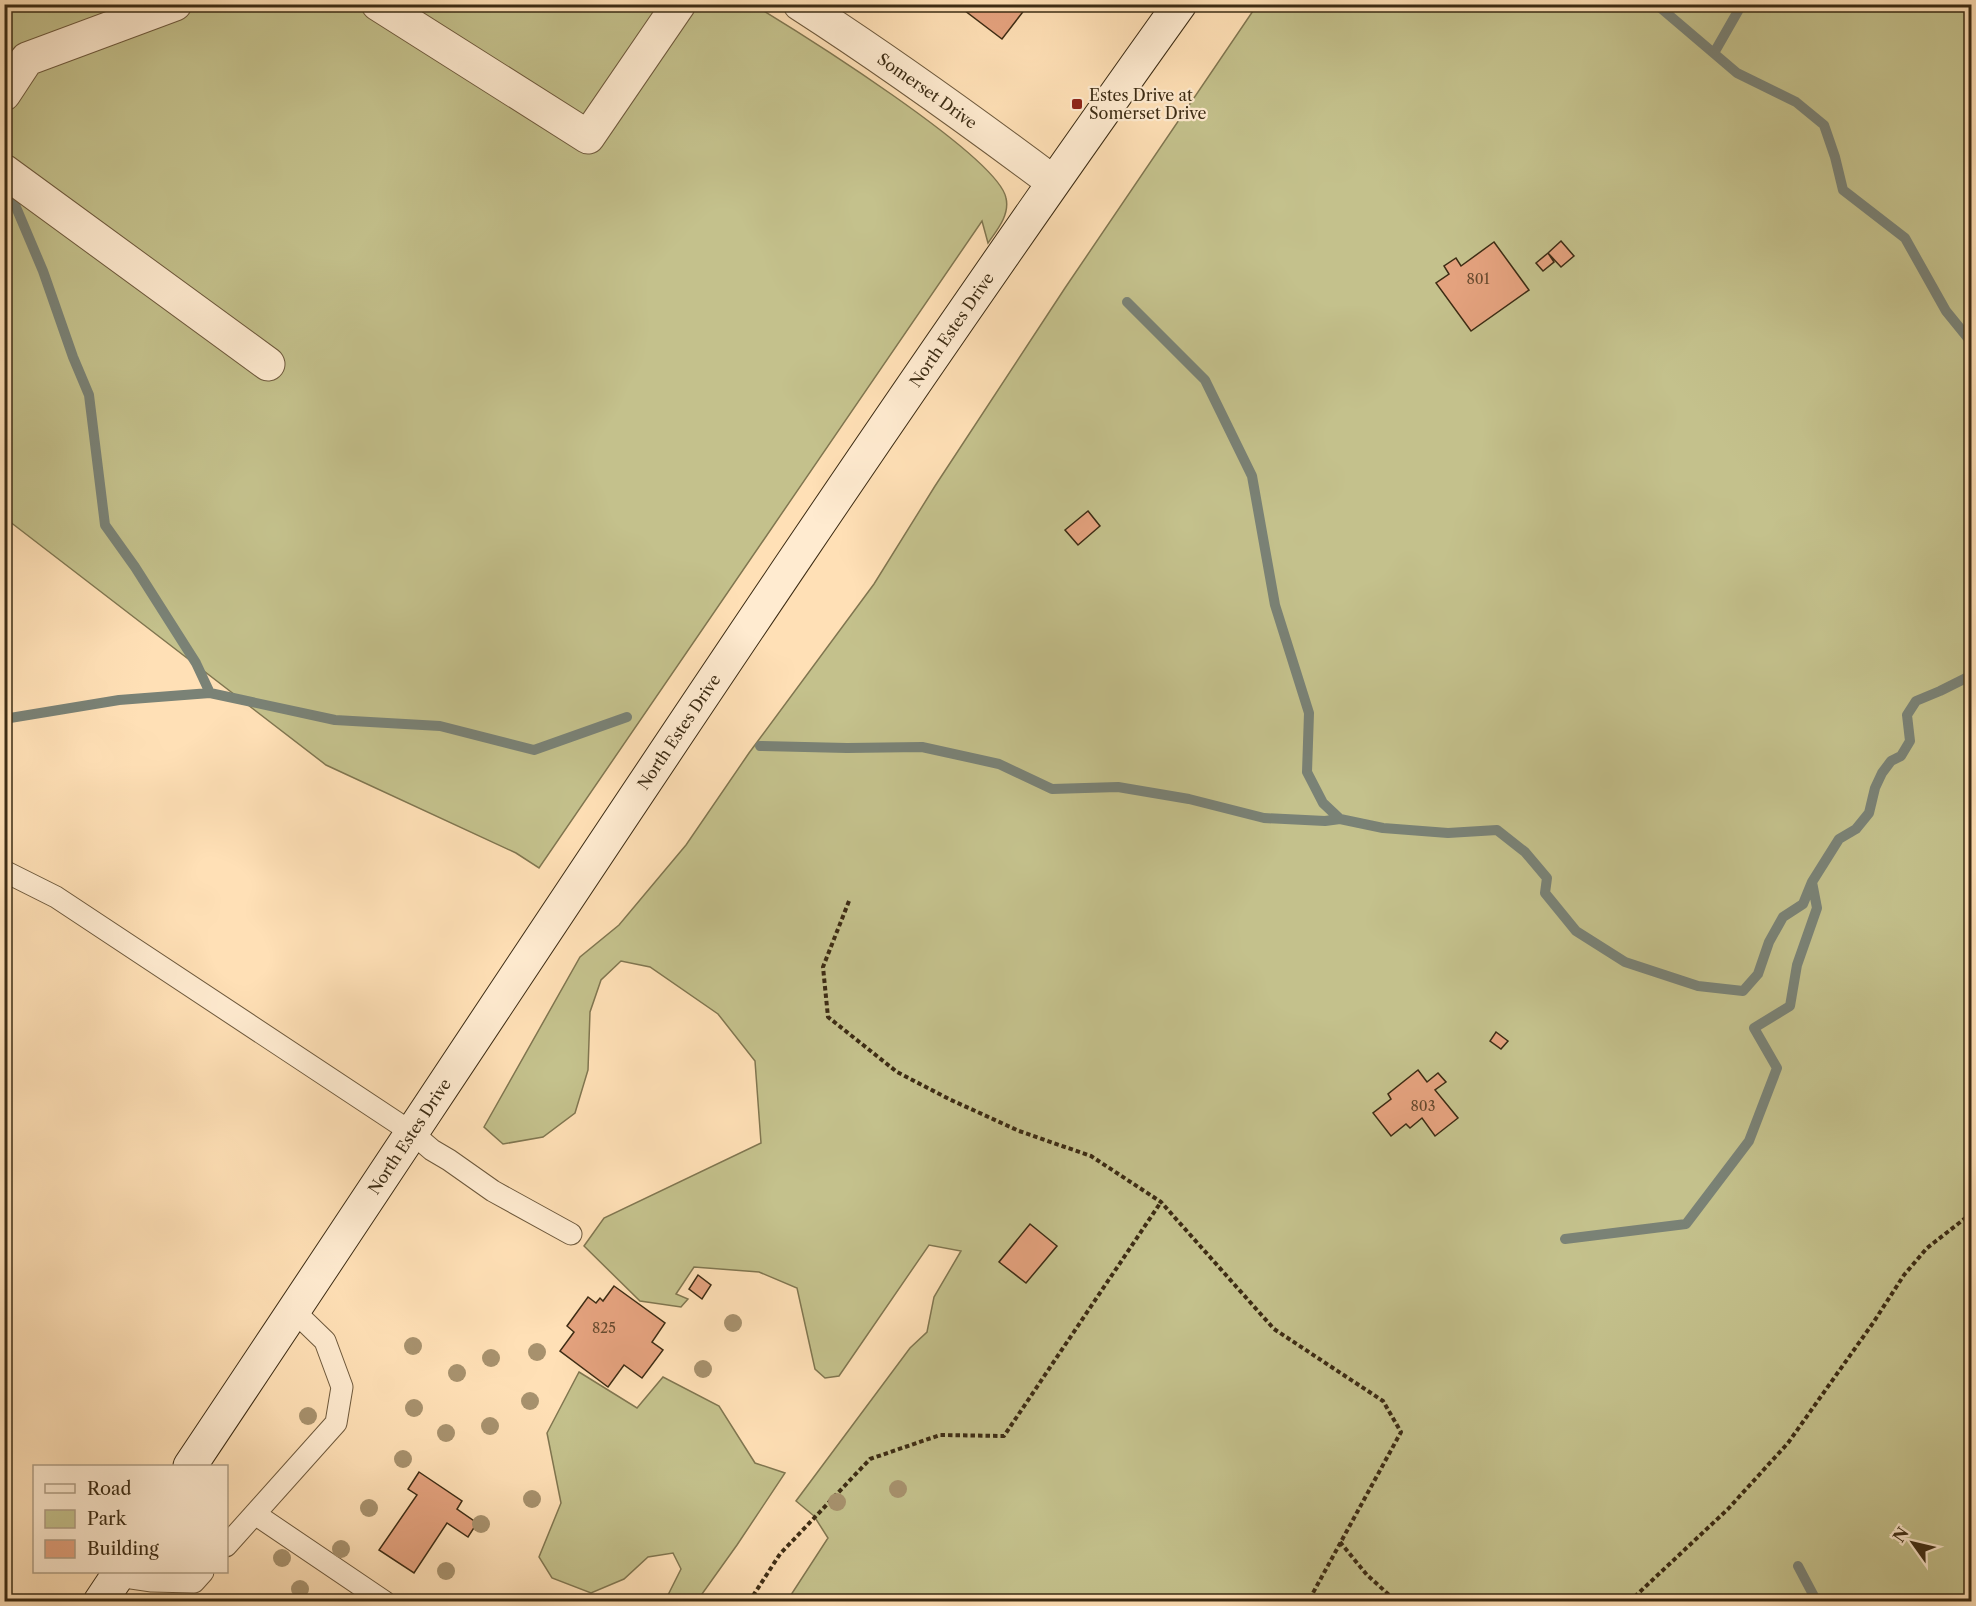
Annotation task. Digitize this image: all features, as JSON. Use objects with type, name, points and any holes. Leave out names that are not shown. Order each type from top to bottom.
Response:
[{"type":"main road","points":[[4,94],[27,59],[176,4]]},
{"type":"main road","points":[[378,4],[588,136],[680,4]]},
{"type":"main road","name":"Somerset Drive","points":[[800,4],[962,114],[1053,182]]},
{"type":"main road","name":"North Estes Drive","points":[[191,1465],[690,716],[1053,182],[1180,4]]},
{"type":"main road","points":[[4,171],[268,364]]},
{"type":"lane","points":[[4,871],[56,897],[411,1132],[432,1150],[493,1191],[571,1234]]},
{"type":"lane","points":[[228,1544],[336,1422],[342,1387],[325,1341],[294,1311]]},
{"type":"lane","points":[[255,1514],[385,1602]]},
{"type":"lane","points":[[113,1583],[194,1582],[202,1573]]},
{"type":"path","points":[[849,902],[823,967],[828,1017],[897,1072],[1019,1131],[1091,1156],[1161,1202],[1274,1329],[1383,1401],[1401,1432],[1308,1602]]},
{"type":"path","points":[[749,1602],[780,1554],[870,1459],[940,1435],[1004,1436],[1161,1202]]},
{"type":"path","points":[[1629,1602],[1728,1509],[1788,1443],[1904,1275],[1927,1248],[1971,1213]]},
{"type":"path","points":[[1340,1542],[1367,1575],[1397,1602]]},
{"type":"green space","points":[[4,5],[754,5],[851,66],[934,125],[995,179],[1006,198],[1006,210],[1002,222],[988,243],[982,221],[539,868],[516,853],[326,765],[5,518]]},
{"type":"green space","points":[[1257,5],[1971,5],[1971,1601],[787,1601],[828,1538],[814,1516],[796,1501],[910,1348],[927,1332],[934,1297],[961,1251],[929,1245],[839,1376],[825,1378],[815,1369],[797,1288],[759,1272],[694,1267],[676,1294],[688,1299],[681,1307],[640,1301],[584,1246],[604,1218],[761,1143],[755,1061],[718,1014],[650,967],[621,961],[601,980],[590,1012],[588,1070],[575,1113],[543,1137],[503,1144],[484,1127],[580,957],[619,925],[686,845],[749,753],[874,584],[935,486],[1065,288]]},
{"type":"green space","points":[[579,1372],[637,1408],[663,1377],[719,1406],[755,1463],[785,1473],[697,1601],[665,1601],[681,1569],[673,1553],[648,1557],[624,1579],[591,1593],[552,1578],[539,1557],[561,1503],[547,1433]]},
{"type":"building","points":[[956,4],[1029,4],[1002,39]]},
{"type":"building","points":[[1561,241],[1574,256],[1561,267],[1548,253]]},
{"type":"building","points":[[1494,242],[1529,290],[1471,331],[1436,283],[1449,274],[1444,266],[1456,258],[1461,266]]},
{"type":"building","points":[[1548,253],[1554,262],[1543,271],[1536,263]]},
{"type":"building","points":[[1088,511],[1100,526],[1078,545],[1065,530]]},
{"type":"building","points":[[1496,1032],[1508,1041],[1501,1049],[1490,1041]]},
{"type":"building","points":[[1418,1070],[1427,1082],[1438,1073],[1446,1082],[1435,1090],[1458,1118],[1435,1136],[1422,1118],[1410,1128],[1406,1124],[1391,1136],[1373,1113],[1391,1099],[1388,1094]]},
{"type":"building","points":[[1030,1224],[1057,1246],[1026,1283],[999,1262]]},
{"type":"building","points":[[698,1275],[711,1285],[702,1299],[689,1289]]},
{"type":"building","points":[[614,1286],[665,1323],[652,1342],[663,1350],[642,1378],[624,1365],[608,1387],[560,1351],[574,1332],[567,1326],[588,1297],[596,1303],[600,1298],[603,1301]]},
{"type":"building","points":[[419,1472],[462,1501],[457,1509],[477,1523],[468,1537],[447,1523],[414,1573],[379,1550],[417,1495],[408,1489]]},
{"type":"waterway","points":[[1656,4],[1737,73],[1796,102],[1824,125],[1843,190],[1905,238],[1946,311],[1972,343]]},
{"type":"waterway","points":[[1714,53],[1742,4]]},
{"type":"waterway","points":[[4,189],[10,193],[43,271],[89,395],[105,525],[135,567],[196,663],[210,693]]},
{"type":"waterway","points":[[1127,302],[1205,380],[1252,476],[1275,605],[1309,713],[1307,772],[1323,803],[1340,819]]},
{"type":"waterway","points":[[760,746],[922,747],[999,764],[1052,789],[1118,787],[1189,799],[1264,818],[1325,821],[1340,819],[1383,828],[1448,833],[1497,830],[1525,852],[1547,878],[1545,893],[1576,931],[1625,962],[1698,986],[1743,991],[1758,974],[1769,942],[1783,917],[1803,904],[1812,882],[1839,839],[1856,829],[1869,813],[1875,788],[1882,773],[1891,761],[1901,756],[1910,741],[1907,715],[1916,701],[1972,675]]},
{"type":"waterway","points":[[4,719],[119,700],[210,693],[335,720],[440,726],[534,750],[627,717]]},
{"type":"waterway","points":[[1565,1239],[1686,1224],[1749,1141],[1777,1068],[1754,1028],[1790,1006],[1797,965],[1817,908],[1812,882]]},
{"type":"waterway","points":[[1798,1566],[1817,1602]]},
{"type":"place","name":"Estes Drive at Somerset Drive","points":[[1077,104]]}]
